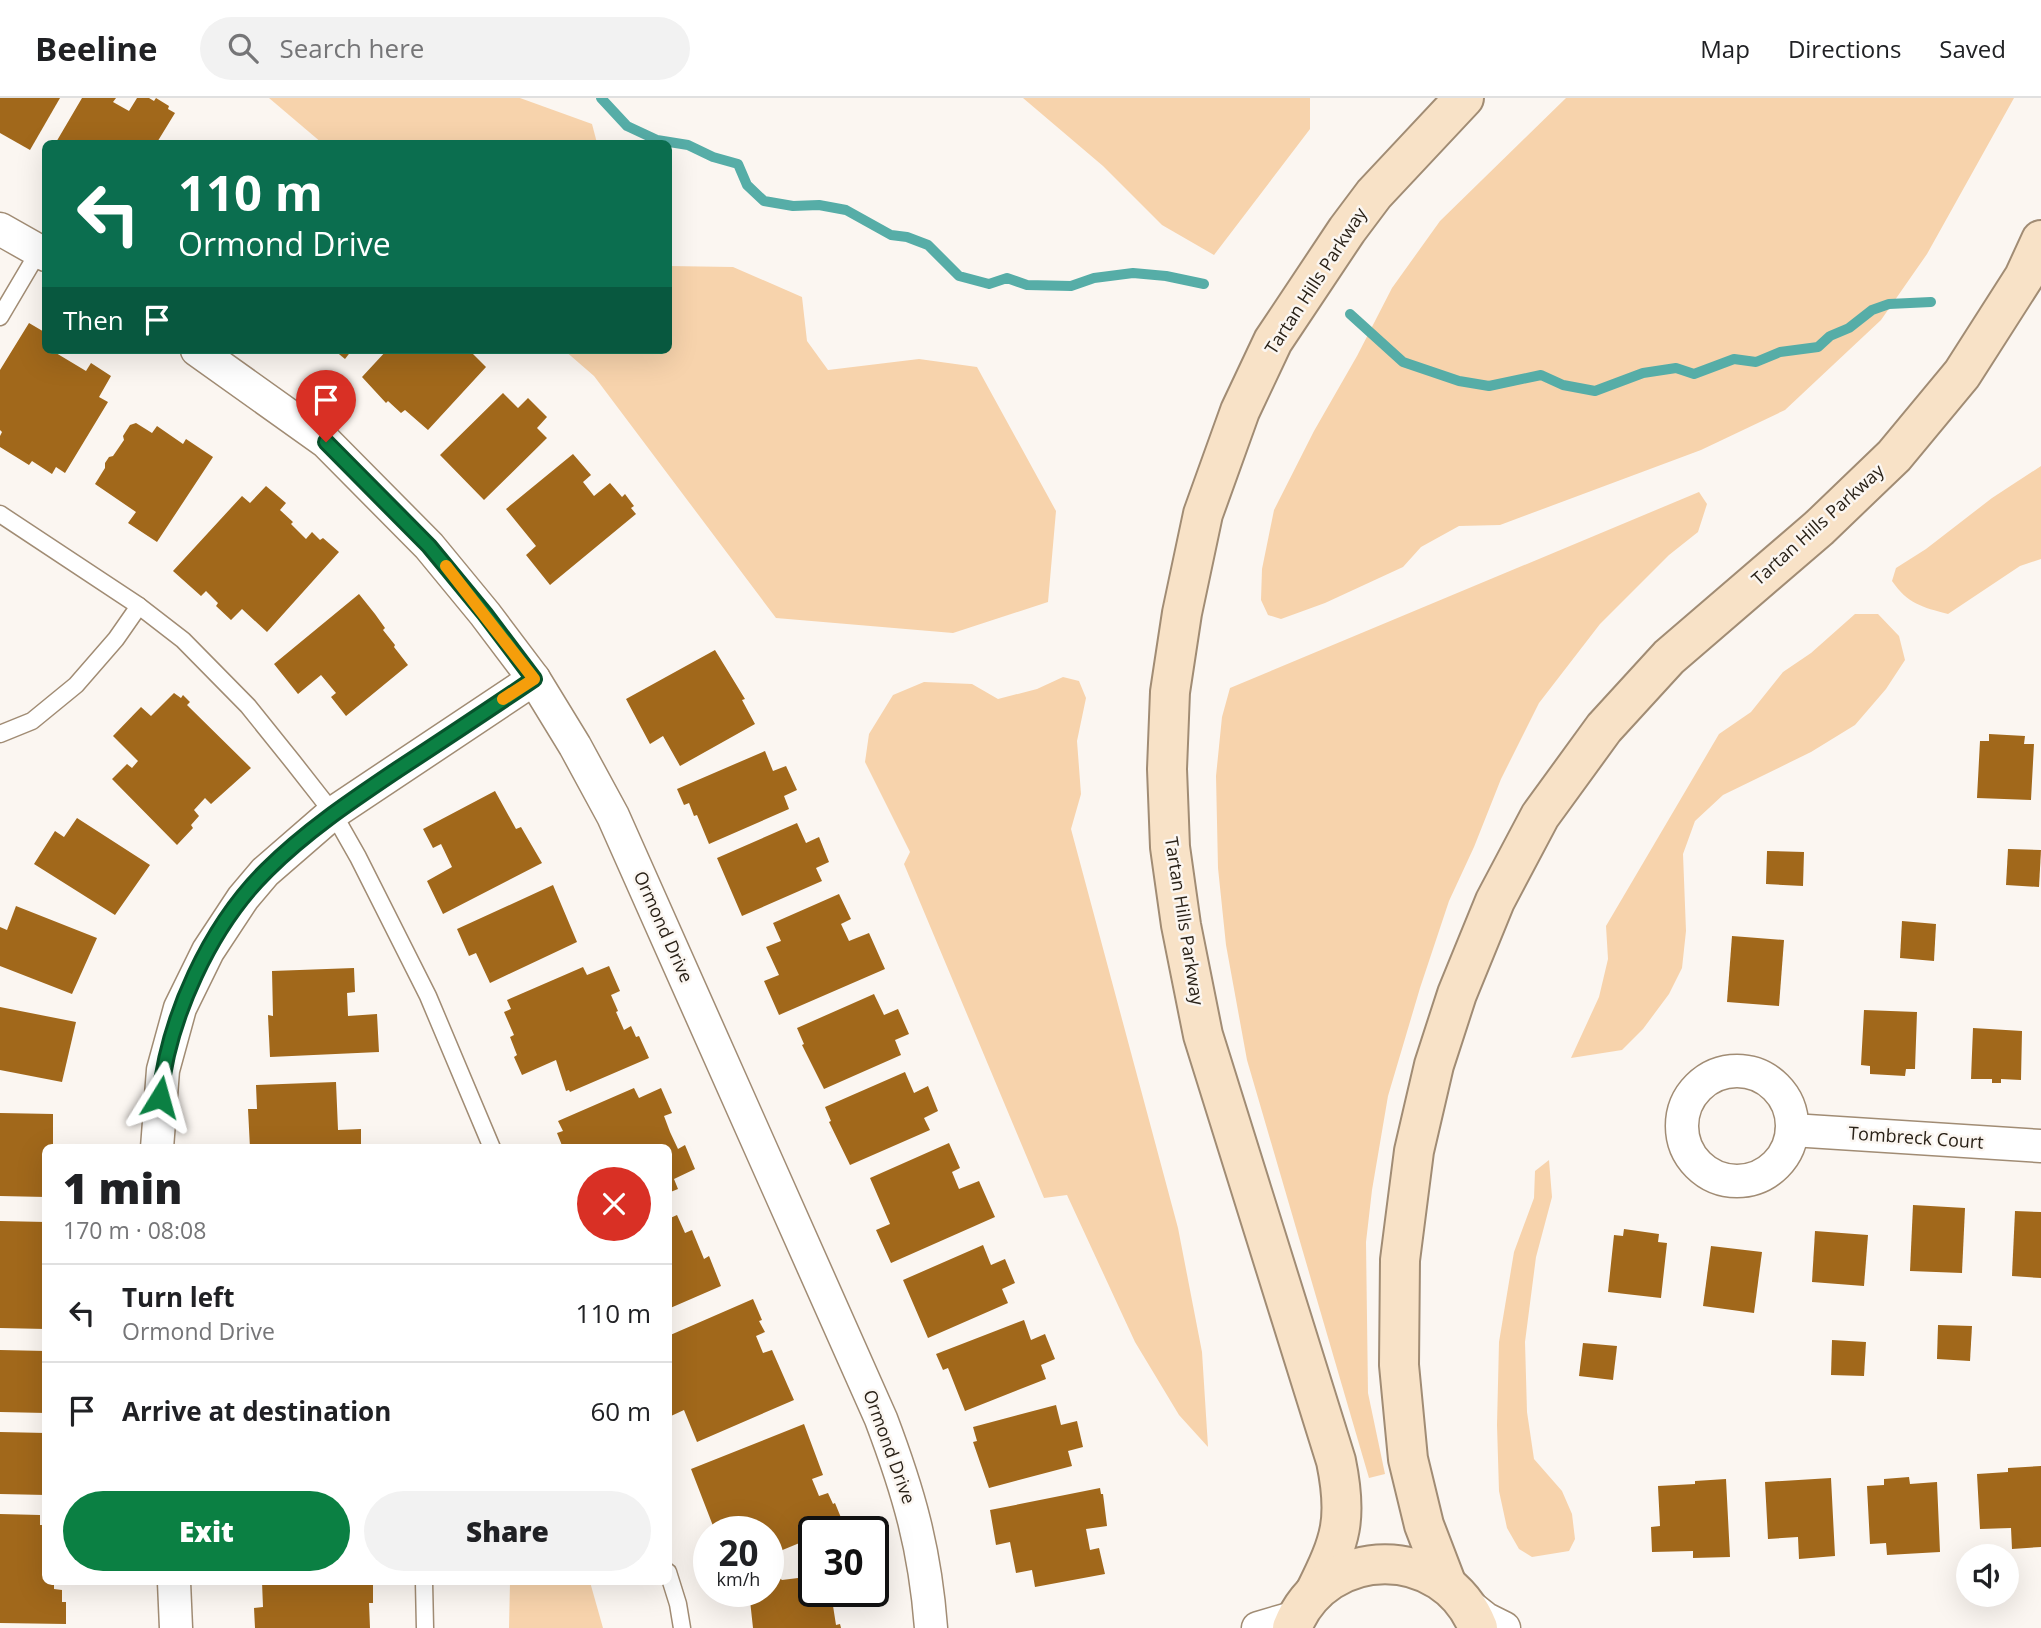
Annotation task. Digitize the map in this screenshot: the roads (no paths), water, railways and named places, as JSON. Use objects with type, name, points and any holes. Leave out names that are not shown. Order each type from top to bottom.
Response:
[{"type":"street","name":"Tartan Hills Parkway","points":[[1301,1612],[1338,1542],[1342,1519],[1340,1481],[1203,1035],[1181,925],[1170,847],[1167,769],[1170,692],[1182,613],[1203,514],[1240,411],[1273,341],[1374,194],[1464,98]]},
{"type":"street","points":[[0,229],[42,253]]},
{"type":"street","name":"Tartan Hills Parkway","points":[[1462,1604],[1424,1525],[1407,1449],[1399,1365],[1400,1259],[1414,1151],[1434,1065],[1457,994],[1495,901],[1540,816],[1604,728],[1669,657],[1819,527],[1894,456],[1962,374],[2024,277],[2041,240]]},
{"type":"street","name":"Ormond Drive","points":[[203,354],[326,442],[429,546],[534,679],[575,746],[613,816],[881,1419],[905,1482],[920,1538],[931,1628]]},
{"type":"street","points":[[157,1144],[163,1070],[180,1008],[208,951],[243,898],[265,872],[333,813],[534,679]]},
{"type":"street","name":"Tombreck Court","points":[[1792,1130],[2041,1146]]},
{"type":"street","points":[[1258,1628],[1301,1612],[1334,1577],[1356,1568],[1380,1563],[1404,1565],[1427,1572],[1462,1604],[1504,1628]]},
{"type":"street","points":[[174,1585],[176,1628]]},
{"type":"lane","points":[[0,317],[42,253]]},
{"type":"lane","points":[[0,514],[139,606],[183,640],[248,706],[333,813],[428,996],[490,1144]]},
{"type":"lane","points":[[0,734],[32,721],[76,685],[116,639],[139,606]]},
{"type":"lane","points":[[424,1585],[425,1628]]},
{"type":"lane","points":[[672,1585],[682,1628]]},
{"type":"waterway","points":[[601,98],[627,126],[657,140]]},
{"type":"waterway","points":[[672,142],[688,145],[713,157],[738,164],[747,185],[764,201],[846,210],[891,235],[907,237],[928,245],[959,276],[989,284],[1007,278],[1027,285],[1071,286],[1094,278],[1133,273],[1204,284]]},
{"type":"waterway","points":[[1350,314],[1403,362],[1459,381],[1489,386],[1541,375],[1563,385],[1595,391],[1643,373],[1676,368],[1694,374],[1734,359],[1756,362],[1780,352],[1818,347],[1830,336],[1849,328],[1872,310],[1889,304],[1931,302]]}]
